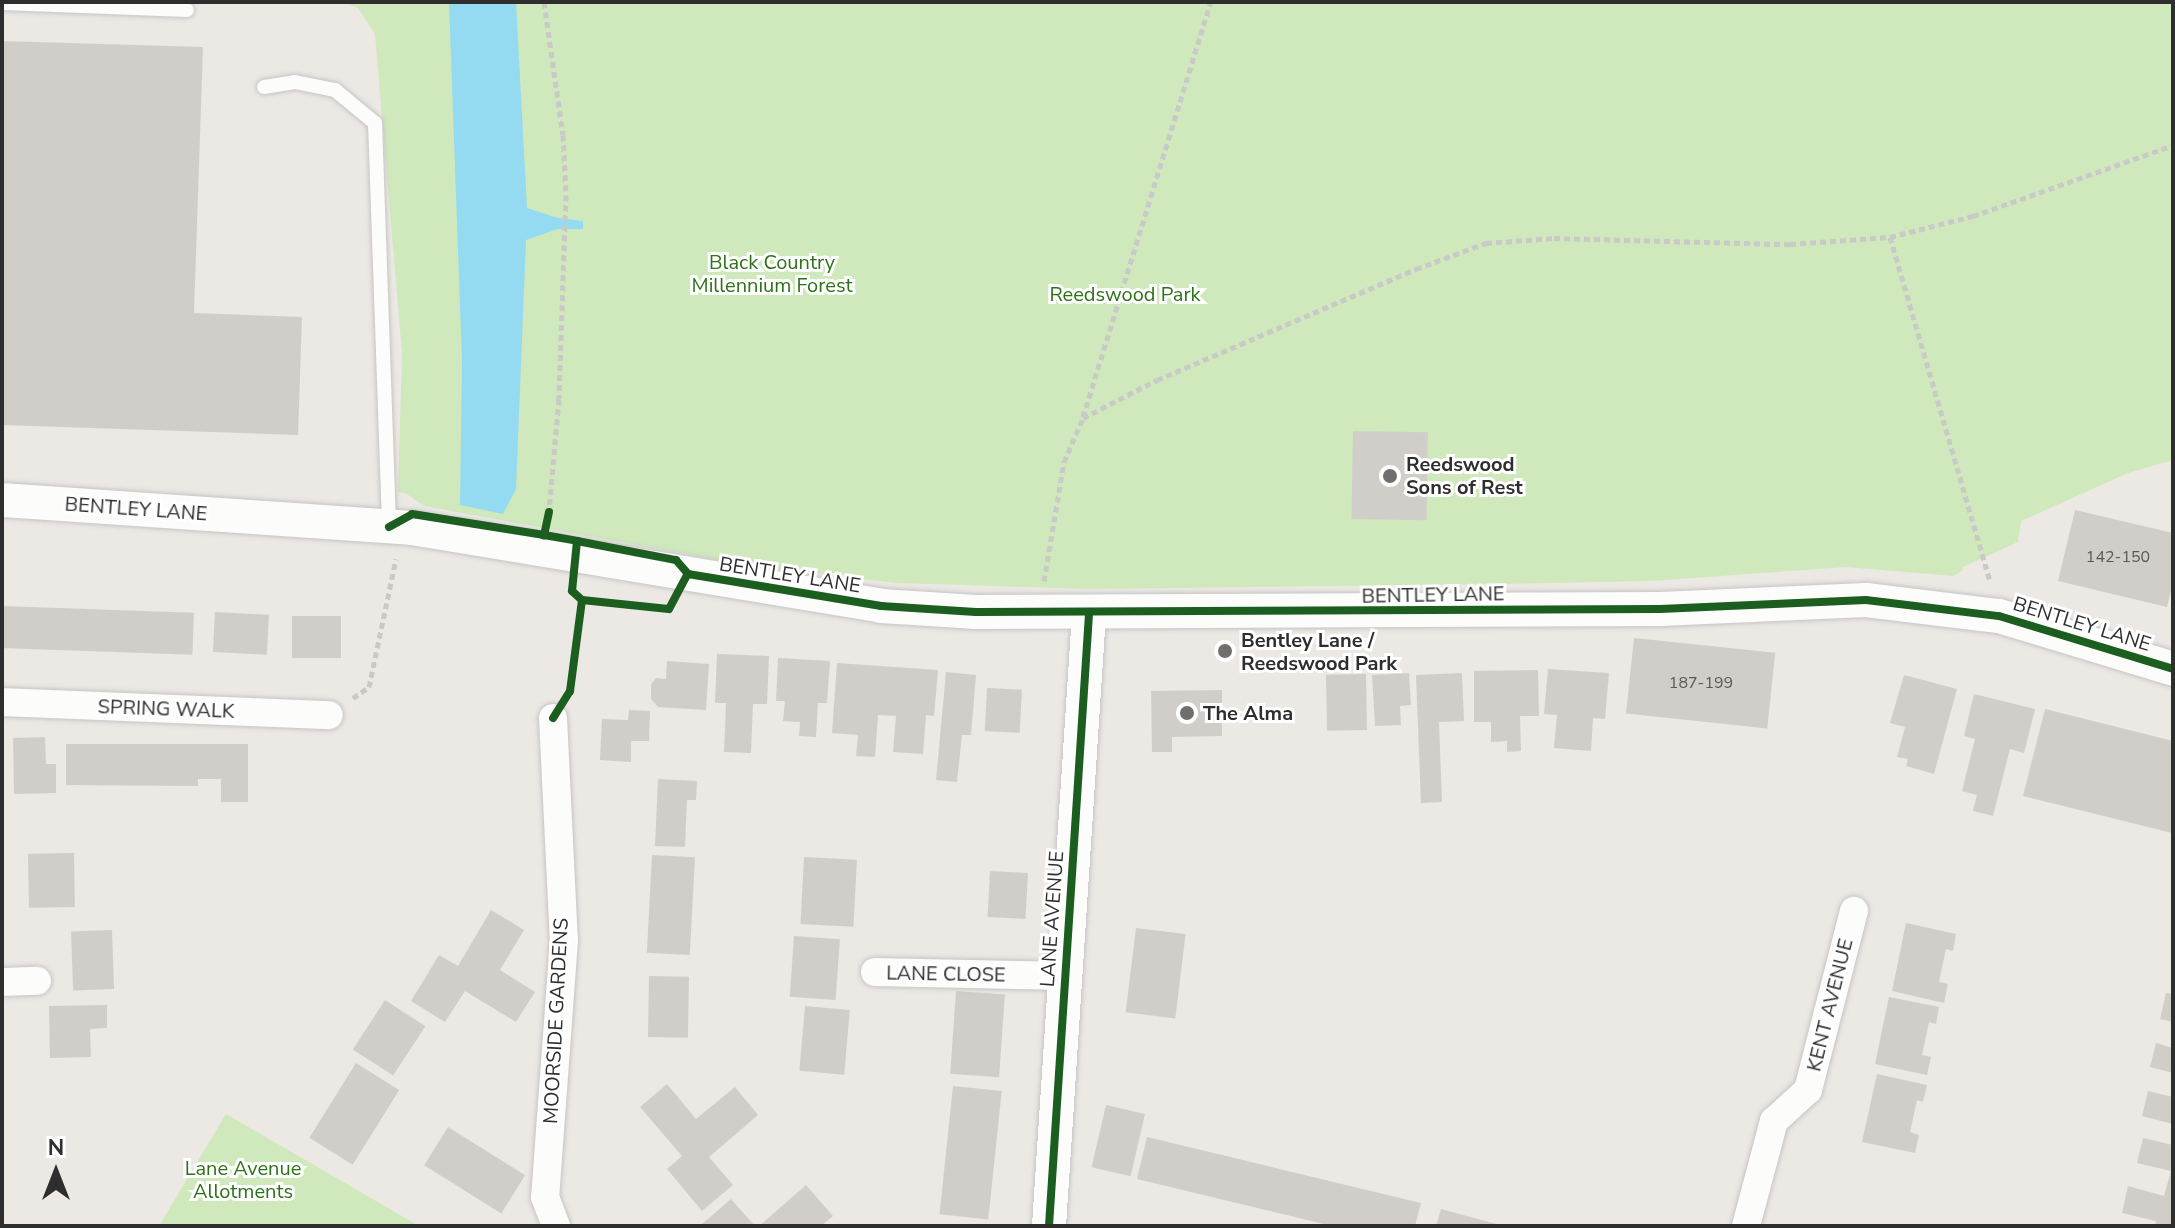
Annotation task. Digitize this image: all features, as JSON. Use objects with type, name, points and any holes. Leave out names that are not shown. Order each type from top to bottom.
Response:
[{"type":"street","name":"BENTLEY LANE","points":[[2,500],[401,527],[881,606],[1089,614],[1660,609],[1866,600],[1999,616],[2173,669]]},
{"type":"street","name":"LANE AVENUE","points":[[1055,1225],[1064,976],[1089,614]]},
{"type":"street","name":"SPRING WALK","points":[[2,702],[329,715]]},
{"type":"street","name":"MOORSIDE GARDENS","points":[[553,718],[564,940],[545,1197],[556,1226]]},
{"type":"street","name":"KENT AVENUE","points":[[1746,1226],[1774,1121],[1808,1090],[1854,911]]},
{"type":"street","name":"LANE CLOSE","points":[[875,972],[1064,976]]},
{"type":"street","points":[[2,982],[37,981]]},
{"type":"lane","points":[[2,3],[187,10]]},
{"type":"lane","points":[[264,87],[295,82],[335,90],[375,123],[401,527]]},
{"type":"path","points":[[544,2],[563,135],[566,195],[559,399],[546,523]]},
{"type":"path","points":[[1038,613],[1064,462],[1083,418],[1211,2]]},
{"type":"path","points":[[1083,418],[1157,380],[1486,243],[1554,238],[1790,244],[1890,237],[1973,216],[2173,145]]},
{"type":"path","points":[[1890,237],[1999,616]]},
{"type":"path","points":[[329,715],[369,687],[401,527]]},
{"type":"green space","name":"Reedswood Park","points":[[343,2],[2173,2],[2173,460],[2128,473],[2021,521],[2018,542],[1963,567],[1953,576],[1846,567],[1650,581],[1498,584],[1091,589],[897,583],[740,564],[424,506],[407,494],[398,492],[402,353],[375,34],[358,8]]},
{"type":"green space","name":"Lane Avenue Allotments","points":[[226,1114],[419,1226],[159,1226]]},
{"type":"water","points":[[449,2],[516,2],[527,208],[558,218],[583,221],[583,229],[558,229],[526,240],[516,489],[503,514],[460,505],[462,361]]},
{"type":"building","points":[[2,41],[203,47],[194,313],[302,317],[298,435],[2,425]]},
{"type":"building","name":"Reedswood Sons of Rest","points":[[1353,431],[1428,432],[1426,520],[1351,519]]},
{"type":"building","points":[[2075,510],[2173,533],[2173,582],[2167,607],[2058,581]]},
{"type":"building","points":[[2,606],[194,613],[192,655],[2,648]]},
{"type":"building","points":[[215,612],[269,615],[267,655],[213,652]]},
{"type":"building","points":[[292,616],[341,616],[341,658],[292,658]]},
{"type":"building","points":[[1634,638],[1775,653],[1767,728],[1626,714]]},
{"type":"building","points":[[717,654],[769,656],[767,704],[753,704],[751,753],[724,752],[726,703],[715,703]]},
{"type":"building","points":[[778,658],[830,661],[827,703],[818,703],[816,737],[799,736],[800,722],[783,721],[785,701],[776,701]]},
{"type":"building","points":[[667,661],[709,664],[706,710],[658,707],[651,699],[651,684],[656,678],[666,679]]},
{"type":"building","points":[[837,663],[938,670],[934,716],[926,715],[923,754],[893,752],[896,716],[878,715],[875,757],[856,756],[858,735],[832,733]]},
{"type":"building","points":[[1548,669],[1609,673],[1605,719],[1593,718],[1591,751],[1554,748],[1557,715],[1544,714]]},
{"type":"building","points":[[1538,670],[1539,716],[1520,716],[1521,751],[1507,752],[1507,741],[1491,742],[1491,722],[1474,722],[1474,671]]},
{"type":"building","points":[[946,672],[976,675],[971,735],[962,735],[957,782],[936,780]]},
{"type":"building","points":[[1409,673],[1411,705],[1400,706],[1401,725],[1375,726],[1372,675]]},
{"type":"building","points":[[1462,673],[1464,721],[1439,722],[1442,802],[1421,803],[1416,675]]},
{"type":"building","points":[[1366,674],[1367,730],[1327,731],[1326,675]]},
{"type":"building","points":[[1904,675],[1957,689],[1934,774],[1906,766],[1908,759],[1897,757],[1905,727],[1890,723]]},
{"type":"building","points":[[987,688],[1022,690],[1020,733],[985,731]]},
{"type":"building","name":"The Alma","points":[[1222,690],[1222,736],[1172,737],[1172,752],[1152,752],[1151,691]]},
{"type":"building","points":[[1974,694],[2035,709],[2024,753],[2010,749],[1993,816],[1973,811],[1977,795],[1962,791],[1975,739],[1964,736]]},
{"type":"building","points":[[2045,709],[2173,741],[2172,833],[2023,796]]},
{"type":"building","points":[[629,710],[650,711],[649,741],[631,741],[631,762],[600,760],[602,719],[628,720]]},
{"type":"building","points":[[45,737],[46,764],[56,764],[56,793],[14,794],[13,738]]},
{"type":"building","points":[[66,744],[248,744],[248,802],[221,802],[221,779],[198,779],[198,786],[66,785]]},
{"type":"building","points":[[658,779],[697,781],[696,800],[687,800],[685,847],[655,846]]},
{"type":"building","points":[[74,853],[75,907],[29,908],[28,854]]},
{"type":"building","points":[[652,855],[695,857],[690,955],[647,953]]},
{"type":"building","points":[[804,857],[857,860],[853,927],[800,924]]},
{"type":"building","points":[[990,871],[1028,873],[1026,919],[988,917]]},
{"type":"building","points":[[491,910],[524,930],[500,970],[535,992],[516,1022],[465,991],[445,1022],[411,1001],[439,955],[458,966]]},
{"type":"building","points":[[1906,923],[1956,934],[1953,951],[1946,949],[1939,982],[1948,984],[1944,1003],[1892,991]]},
{"type":"building","points":[[1136,928],[1186,934],[1175,1018],[1126,1012]]},
{"type":"building","points":[[112,930],[114,989],[73,990],[71,931]]},
{"type":"building","points":[[794,936],[840,939],[836,1000],[790,997]]},
{"type":"building","points":[[649,976],[689,977],[688,1038],[648,1037]]},
{"type":"building","points":[[956,991],[1005,994],[999,1077],[950,1074]]},
{"type":"building","points":[[2166,993],[2173,994],[2173,1022],[2160,1019]]},
{"type":"building","points":[[1889,997],[1939,1007],[1936,1024],[1929,1022],[1922,1055],[1931,1057],[1927,1075],[1875,1064]]},
{"type":"building","points":[[385,1000],[425,1026],[393,1076],[353,1049]]},
{"type":"building","points":[[107,1005],[107,1028],[90,1029],[91,1057],[50,1058],[49,1006]]},
{"type":"building","points":[[805,1006],[850,1010],[844,1075],[799,1071]]},
{"type":"building","points":[[2156,1043],[2173,1048],[2173,1073],[2150,1067]]},
{"type":"building","points":[[356,1063],[399,1090],[353,1165],[309,1138]]},
{"type":"building","points":[[1877,1074],[1927,1085],[1923,1102],[1917,1100],[1910,1132],[1919,1135],[1915,1153],[1862,1142]]},
{"type":"building","points":[[667,1084],[696,1119],[735,1087],[758,1115],[709,1157],[733,1185],[702,1211],[667,1169],[682,1156],[640,1107]]},
{"type":"building","points":[[953,1086],[1002,1091],[988,1219],[940,1214]]},
{"type":"building","points":[[2148,1091],[2173,1097],[2173,1124],[2142,1116]]},
{"type":"building","points":[[1106,1105],[1145,1114],[1131,1176],[1092,1167]]},
{"type":"building","points":[[448,1127],[525,1175],[501,1213],[424,1165]]},
{"type":"building","points":[[1147,1137],[1421,1203],[1415,1226],[1332,1226],[1137,1179]]},
{"type":"building","points":[[2143,1138],[2173,1145],[2173,1226],[2155,1226],[2156,1221],[2122,1213],[2128,1186],[2164,1196],[2171,1171],[2137,1163]]},
{"type":"building","points":[[806,1185],[833,1216],[821,1226],[759,1226]]},
{"type":"building","points":[[731,1199],[755,1226],[702,1224]]},
{"type":"building","points":[[1441,1209],[1500,1225],[1500,1226],[1436,1226]]},
{"type":"cycle path","points":[[549,512],[544,535],[577,541],[572,591],[582,600],[570,691],[553,718]]},
{"type":"cycle path","points":[[389,527],[412,514],[544,535]]},
{"type":"cycle path","points":[[577,541],[676,560],[688,574]]},
{"type":"cycle path","points":[[688,574],[881,606],[976,612],[1660,609],[1866,600],[1999,616],[2173,669]]},
{"type":"cycle path","points":[[582,600],[669,609],[688,574]]},
{"type":"cycle path","points":[[1049,1226],[1089,614]]},
{"type":"place","name":"Reedswood Sons of Rest","points":[[1390,476]]},
{"type":"place","name":"Bentley Lane / Reedswood Park","points":[[1225,651]]},
{"type":"place","name":"The Alma","points":[[1187,713]]},
{"type":"park label","name":"Black Country Millennium Forest","points":[[772,274]]}]
